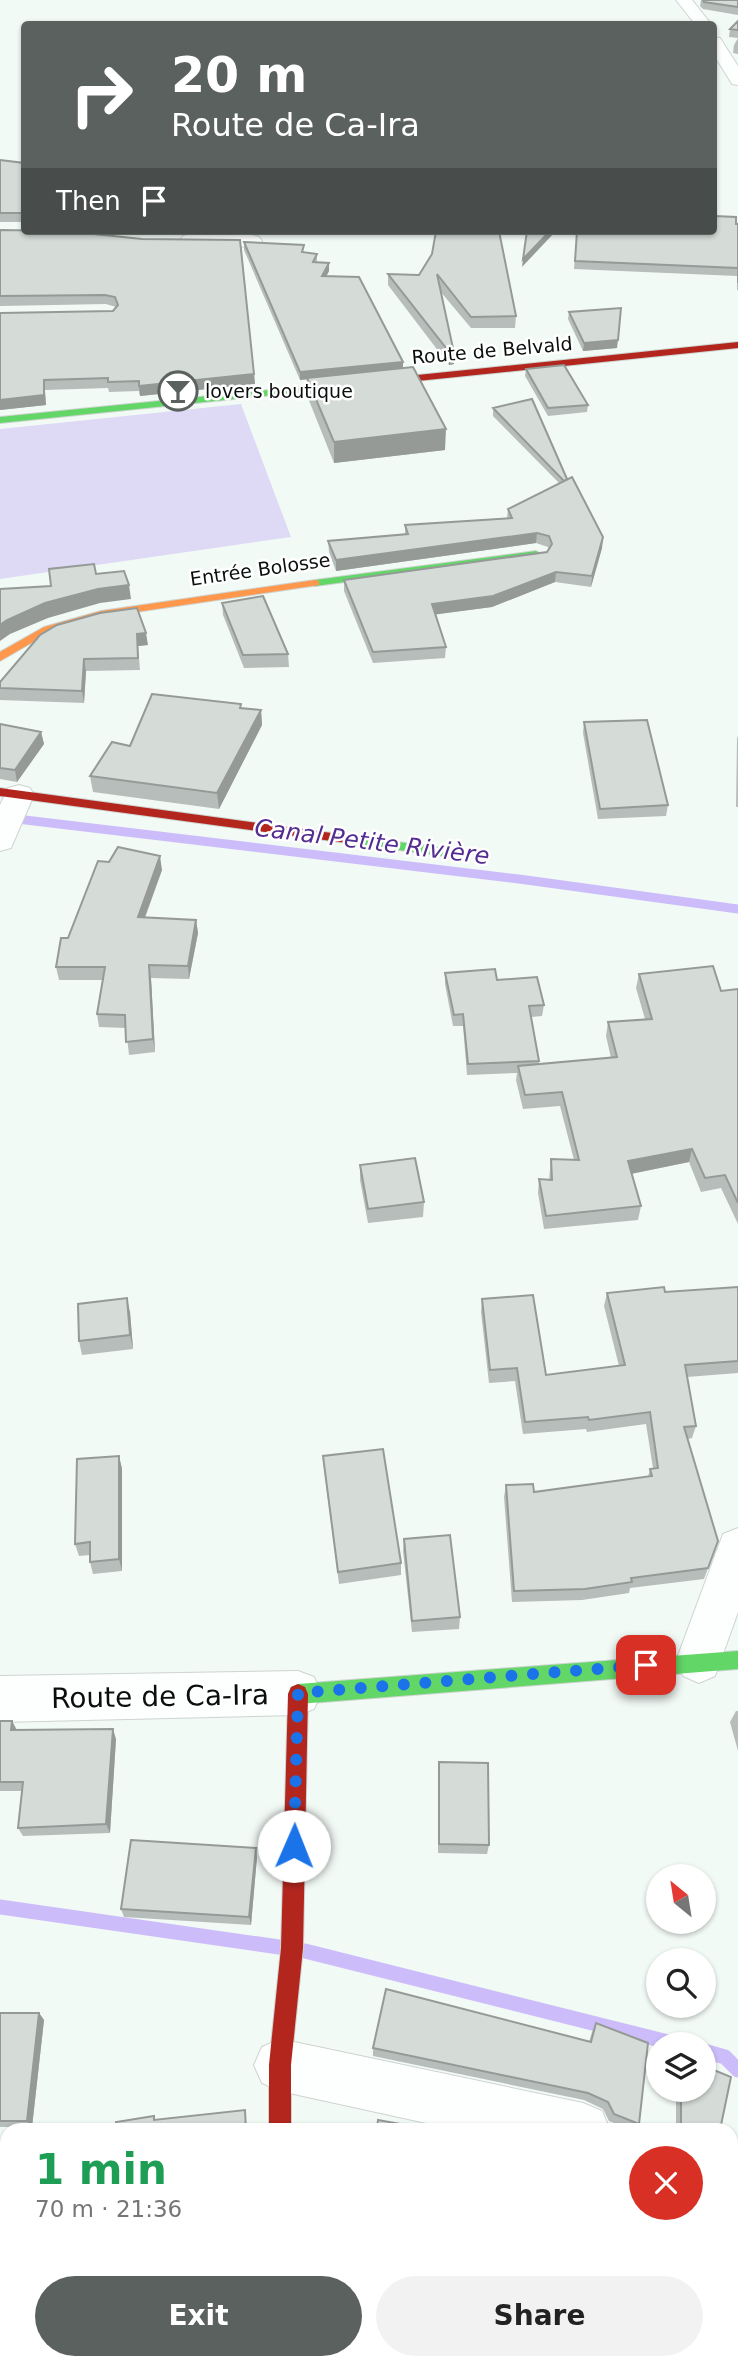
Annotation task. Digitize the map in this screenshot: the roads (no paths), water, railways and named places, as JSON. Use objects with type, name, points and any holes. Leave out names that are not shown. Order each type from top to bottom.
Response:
[{"type":"street","points":[[684,0],[701,21]]},
{"type":"street","points":[[717,47],[738,80]]},
{"type":"street","points":[[170,240],[252,241]]},
{"type":"street","name":"Route de Belvald","points":[[0,420],[738,345]]},
{"type":"street","name":"Entrée Bolosse","points":[[0,657],[18,643],[78,618],[151,605],[536,554]]},
{"type":"street","points":[[0,841],[9,794],[457,854]]},
{"type":"street","points":[[719,1660],[738,1548]]},
{"type":"street","name":"Route de Ca-Ira","points":[[0,1699],[298,1693],[719,1660]]},
{"type":"street","points":[[279,2123],[280,2065],[292,1948],[298,1693]]},
{"type":"street","points":[[280,2065],[550,2123]]},
{"type":"waterway","name":"Canal Petite Rivière","points":[[0,817],[519,879],[738,909]]},
{"type":"waterway","points":[[0,1907],[279,1947]]},
{"type":"waterway","points":[[305,1951],[646,2036]]},
{"type":"waterway","points":[[716,2054],[725,2057],[738,2070]]},
{"type":"place","name":"lovers boutique","points":[[178,391]]}]
